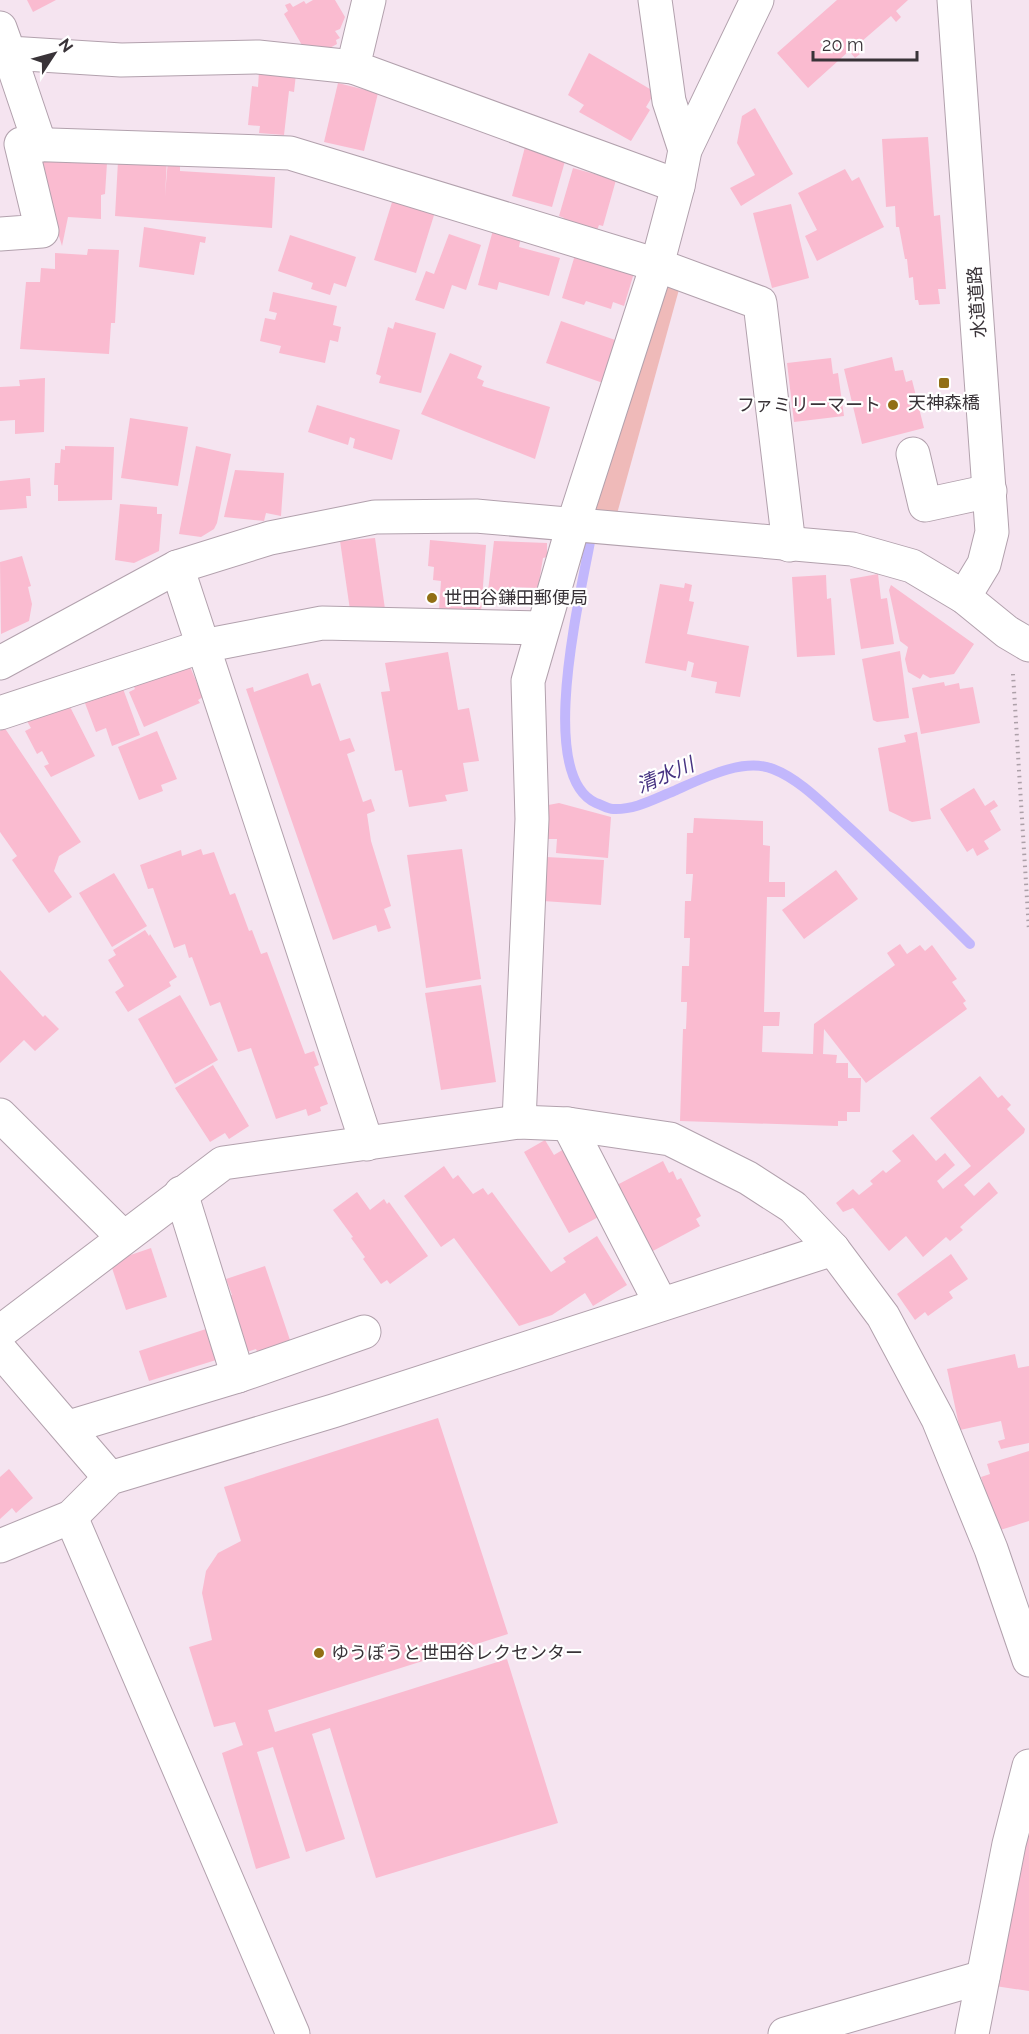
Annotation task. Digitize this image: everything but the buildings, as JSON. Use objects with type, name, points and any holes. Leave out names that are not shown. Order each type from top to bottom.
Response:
[{"type":"street","points":[[352,67],[369,0]]},
{"type":"street","points":[[655,0],[669,101],[685,150]]},
{"type":"street","points":[[519,1122],[532,819],[528,681],[542,628],[657,265],[685,150],[757,0]]},
{"type":"street","name":"水道道路","points":[[954,0],[993,532],[984,564],[964,597]]},
{"type":"street","points":[[40,144],[4,40],[120,60],[258,57],[352,67],[678,186]]},
{"type":"street","points":[[0,234],[42,231],[21,144],[290,153],[657,265],[760,303],[789,545]]},
{"type":"street","points":[[913,454],[926,505],[990,491]]},
{"type":"street","points":[[0,663],[177,567],[270,537],[375,517],[476,516],[852,549],[902,564],[964,597],[1018,638]]},
{"type":"street","points":[[177,567],[367,1144]]},
{"type":"street","points":[[0,713],[203,646],[321,623],[542,628]]},
{"type":"street","points":[[0,1115],[123,1237]]},
{"type":"street","points":[[0,1332],[223,1163],[519,1122],[568,1124],[670,1139],[748,1178],[793,1207],[833,1249],[883,1316],[938,1419],[991,1549],[1029,1660]]},
{"type":"street","points":[[568,1124],[661,1304]]},
{"type":"street","points":[[181,1193],[238,1376]]},
{"type":"street","points":[[0,1546],[70,1517],[110,1478],[333,1411],[833,1249]]},
{"type":"street","points":[[69,1427],[238,1376],[364,1332]]},
{"type":"street","points":[[0,1350],[69,1427],[110,1478]]},
{"type":"street","points":[[70,1517],[293,2034]]},
{"type":"street","points":[[972,2034],[1009,1844],[1029,1766]]},
{"type":"street","points":[[785,2034],[983,1977]]},
{"type":"shaded area","points":[[655,271],[683,275],[615,521],[575,519]]},
{"type":"waterway","name":"清水川","points":[[592,531],[567,677],[565,719],[568,756],[578,786],[596,803],[611,809],[621,809],[644,803],[722,771],[761,766],[783,773],[818,799],[891,866],[970,944]]},
{"type":"place","name":"天神森橋","points":[[944,383]]},
{"type":"place","name":"ファミリーマート","points":[[893,405]]},
{"type":"place","name":"世田谷鎌田郵便局","points":[[432,598]]},
{"type":"place","name":"ゆうぽうと世田谷レクセンター","points":[[319,1653]]}]
